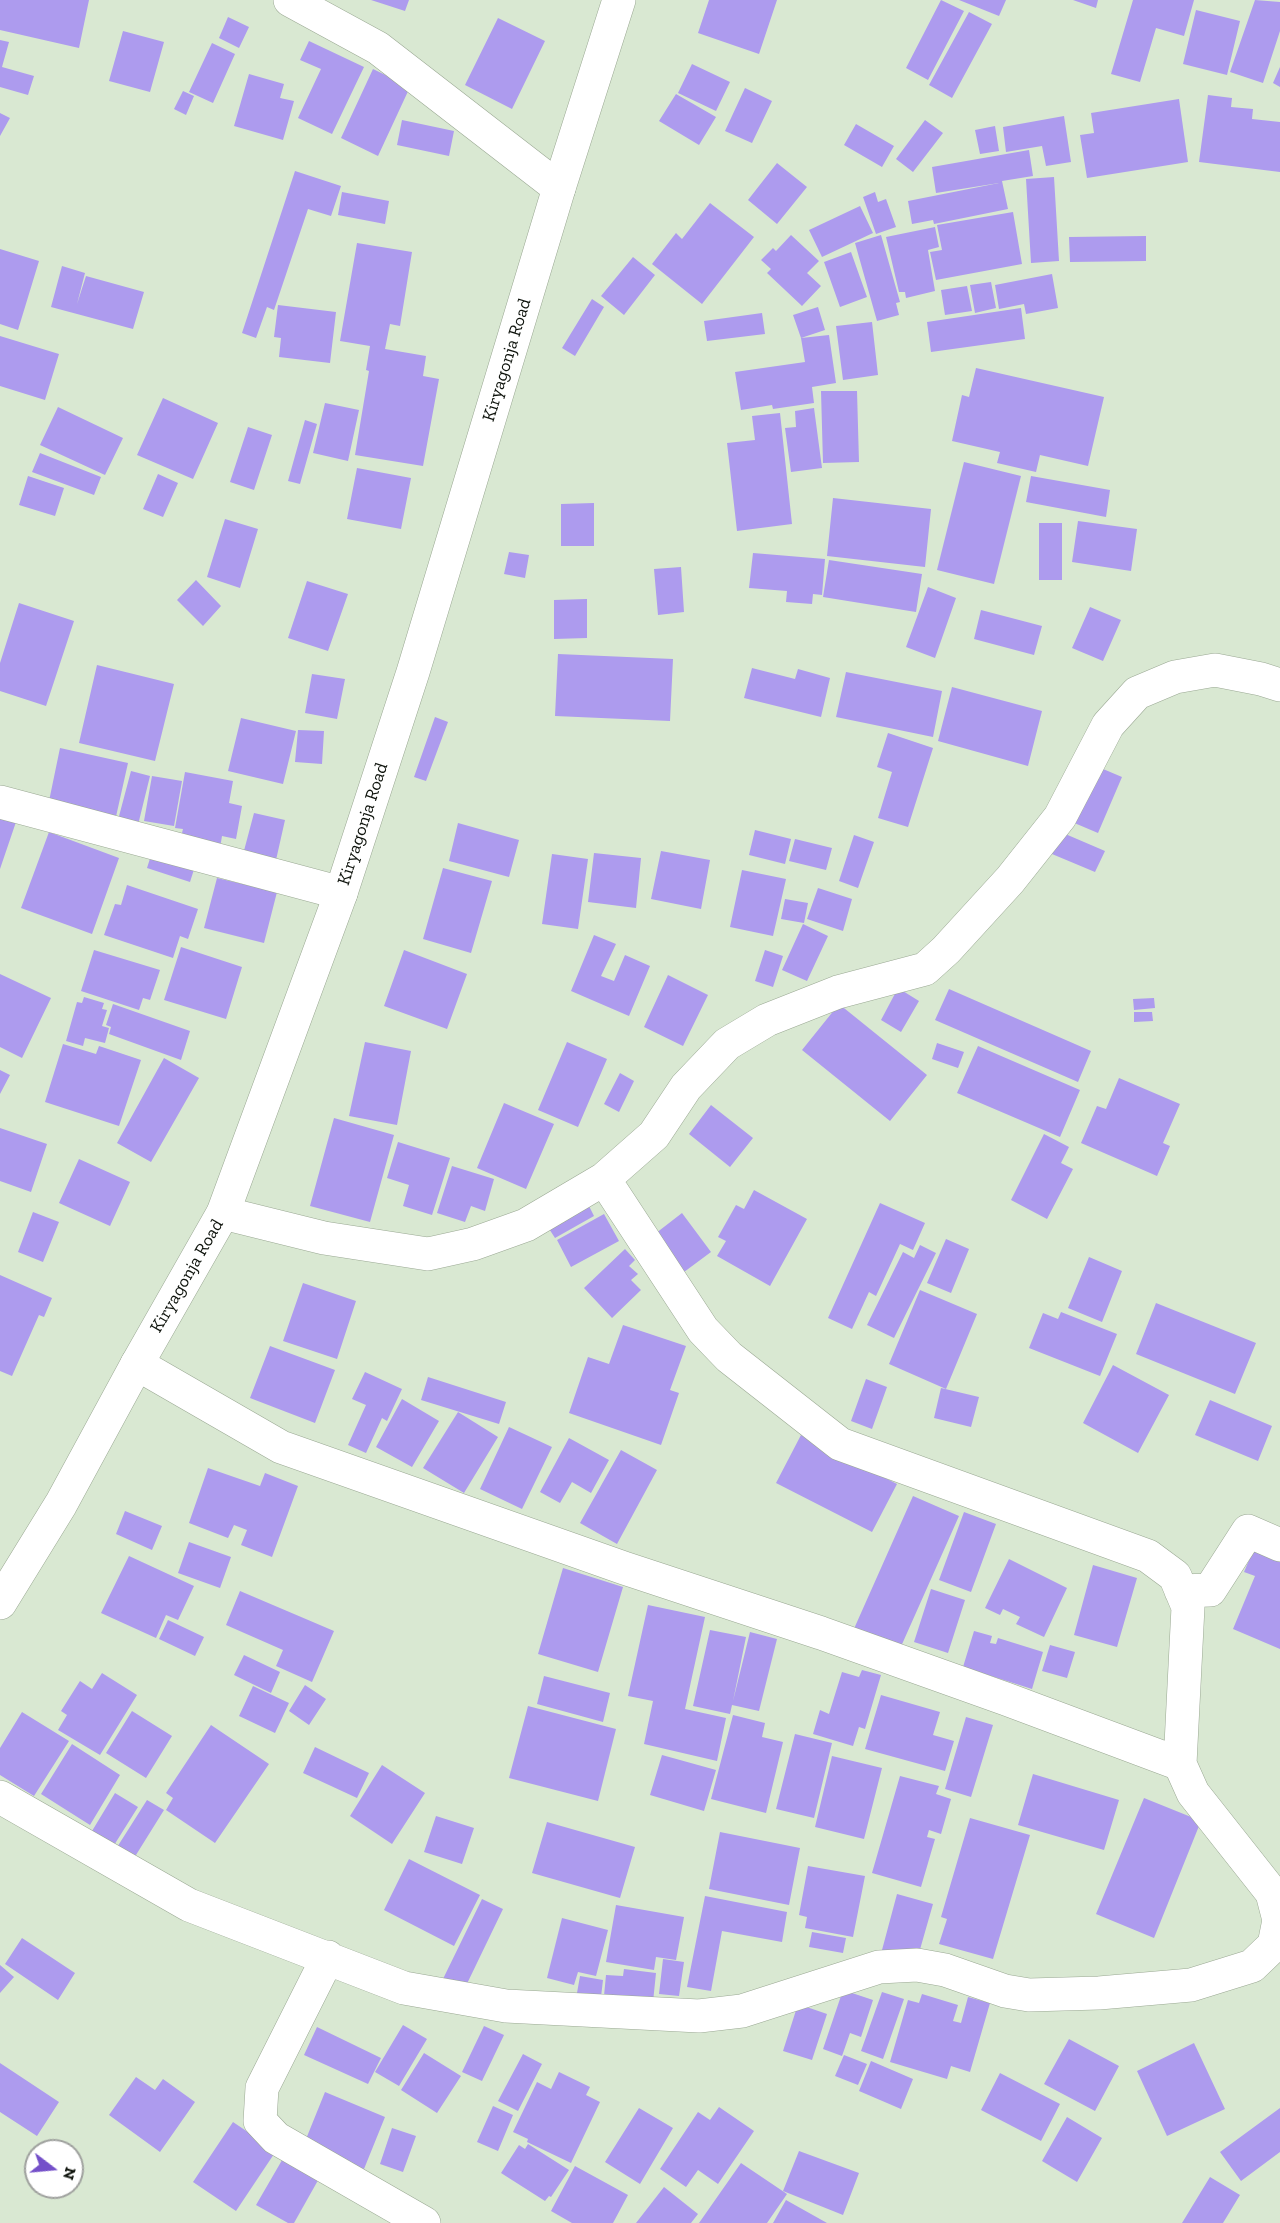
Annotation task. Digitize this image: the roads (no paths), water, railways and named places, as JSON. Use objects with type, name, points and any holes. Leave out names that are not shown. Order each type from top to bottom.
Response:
[{"type":"street","points":[[290,0],[378,48],[559,188]]},
{"type":"street","name":"Kiryagonja Road","points":[[0,1603],[62,1504],[137,1365],[223,1214],[341,893],[413,672],[559,188],[619,0]]},
{"type":"street","points":[[223,1214],[324,1238],[390,1250],[428,1254],[473,1244],[526,1225],[604,1179],[654,1135],[686,1087],[727,1044],[767,1020],[838,992],[925,969],[946,950],[1010,880],[1060,817],[1108,725],[1137,693],[1175,677],[1215,670],[1280,685]]},
{"type":"street","points":[[0,802],[341,893]]},
{"type":"street","points":[[0,1797],[189,1905],[404,1988],[506,2006],[699,2016],[742,2011],[879,1967],[917,1965],[945,1970],[1005,1990],[1029,1995],[1099,1993],[1191,1984],[1252,1966],[1274,1945],[1280,1920],[1272,1893],[1193,1793],[1180,1764],[1188,1607],[1175,1576],[1148,1556],[840,1444],[729,1357],[703,1330],[604,1179]]},
{"type":"street","points":[[137,1365],[281,1447],[624,1568],[821,1633],[1180,1764]]},
{"type":"street","points":[[1181,1591],[1210,1590],[1248,1531],[1280,1545]]},
{"type":"street","points":[[328,1957],[262,2088],[260,2121],[276,2138],[424,2223]]}]
